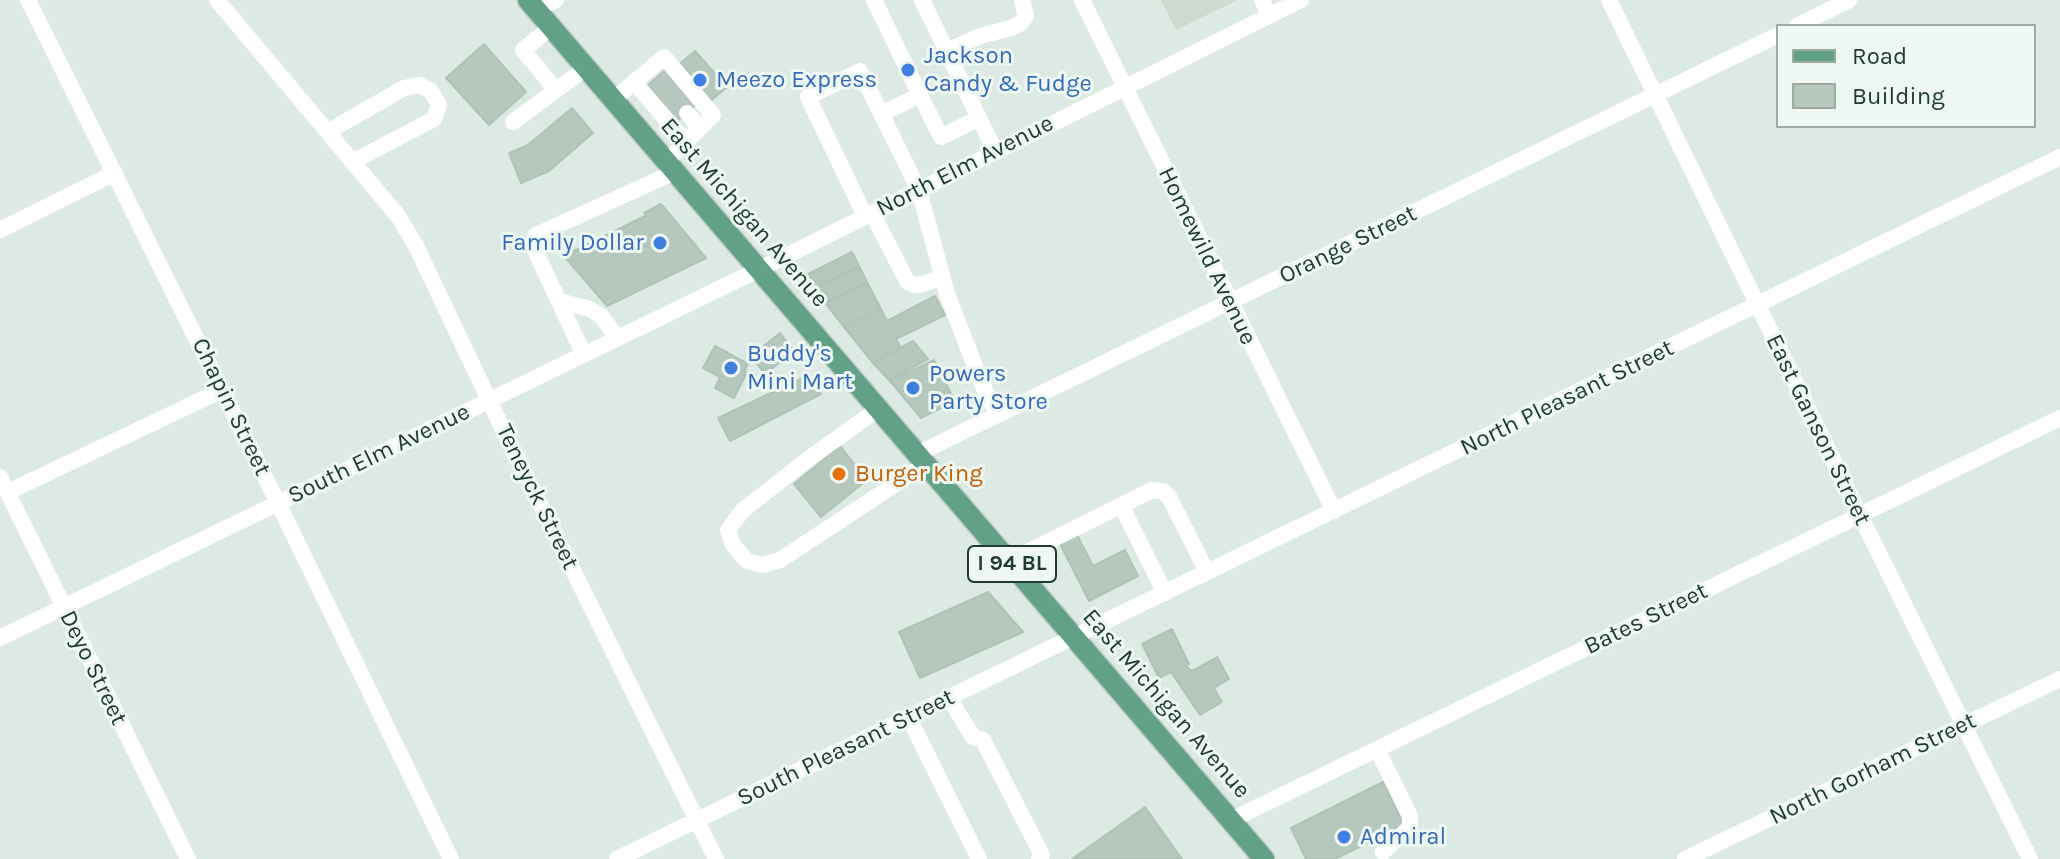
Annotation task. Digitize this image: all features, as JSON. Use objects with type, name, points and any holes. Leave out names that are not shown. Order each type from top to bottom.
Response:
[{"type":"main road","name":"East Michigan Avenue","points":[[532,5],[1264,859]]},
{"type":"street","name":"Chapin Street","points":[[28,0],[451,859]]},
{"type":"street","name":"Teneyck Street","points":[[217,0],[398,216],[416,246],[489,401],[716,859]]},
{"type":"street","points":[[532,5],[556,0]]},
{"type":"street","points":[[874,0],[941,137],[979,118]]},
{"type":"street","points":[[922,0],[995,151]]},
{"type":"street","points":[[947,51],[1021,23],[1026,16],[1022,0]]},
{"type":"street","name":"Homewild Avenue","points":[[1082,0],[1334,511]]},
{"type":"street","name":"North Elm Avenue","points":[[758,270],[1125,86],[1266,8],[1301,0]]},
{"type":"street","name":"East Ganson Street","points":[[1609,0],[2030,859]]},
{"type":"street","points":[[1801,24],[1849,0]]},
{"type":"street","points":[[551,27],[523,50],[556,90]]},
{"type":"street","name":"Orange Street","points":[[878,409],[743,510],[728,530],[733,545],[747,561],[763,565],[780,560],[922,459],[998,415],[1776,36]]},
{"type":"street","points":[[584,355],[532,244],[536,235],[670,167],[686,142],[713,115],[664,57],[653,73],[634,82],[613,100]]},
{"type":"street","points":[[513,122],[586,68]]},
{"type":"street","points":[[942,277],[915,285],[907,281],[808,97],[860,71],[919,190],[947,294],[982,384],[998,415]]},
{"type":"street","points":[[634,82],[686,142]]},
{"type":"street","points":[[329,131],[404,88],[419,85],[431,91],[439,105],[434,119],[352,162]]},
{"type":"street","points":[[881,114],[920,95]]},
{"type":"street","points":[[687,113],[700,128]]},
{"type":"street","name":"North Pleasant Street","points":[[1074,636],[2060,157]]},
{"type":"street","points":[[0,230],[115,173]]},
{"type":"street","name":"South Elm Avenue","points":[[0,638],[758,270]]},
{"type":"street","points":[[559,301],[590,309],[601,316],[618,338]]},
{"type":"street","points":[[8,492],[222,390]]},
{"type":"street","name":"Bates Street","points":[[1231,820],[2060,418]]},
{"type":"street","name":"Deyo Street","points":[[0,477],[188,859]]},
{"type":"street","points":[[1009,561],[1152,490],[1163,491],[1169,497],[1207,572]]},
{"type":"street","points":[[1121,505],[1165,593]]},
{"type":"street","name":"South Pleasant Street","points":[[617,859],[1074,636]]},
{"type":"street","name":"North Gorham Street","points":[[1685,859],[2060,679]]},
{"type":"street","points":[[949,698],[973,737],[983,740],[1042,855],[1039,859]]},
{"type":"street","points":[[909,718],[979,859]]},
{"type":"street","points":[[1377,749],[1410,816],[1410,827],[1382,857]]},
{"type":"shaded area","points":[[1161,0],[1238,0],[1176,30]]},
{"type":"building","points":[[484,44],[526,92],[489,125],[446,78]]},
{"type":"building","points":[[695,51],[727,87],[707,104],[675,68]]},
{"type":"building","points":[[665,70],[696,105],[678,121],[647,86]]},
{"type":"building","points":[[572,108],[593,133],[549,171],[521,183],[509,153],[528,145]]},
{"type":"building","points":[[661,204],[706,258],[607,306],[564,256],[647,215],[644,213]]},
{"type":"building","points":[[852,252],[859,266],[813,289],[802,277]]},
{"type":"building","points":[[859,266],[867,282],[825,303],[813,289]]},
{"type":"building","points":[[867,282],[881,309],[844,327],[825,303]]},
{"type":"building","points":[[935,296],[945,315],[896,339],[901,348],[873,363],[844,327],[881,309],[887,321]]},
{"type":"building","points":[[780,333],[794,351],[765,374],[751,356]]},
{"type":"building","points":[[913,341],[928,359],[889,380],[873,363]]},
{"type":"building","points":[[715,346],[748,364],[734,398],[715,388],[720,377],[703,368]]},
{"type":"building","points":[[934,360],[955,401],[921,418],[890,381]]},
{"type":"building","points":[[805,377],[821,394],[730,441],[718,418]]},
{"type":"building","points":[[840,446],[867,480],[821,517],[794,484]]},
{"type":"building","points":[[1077,535],[1093,566],[1125,550],[1138,576],[1089,601],[1060,544]]},
{"type":"building","points":[[988,592],[1023,632],[920,678],[899,632]]},
{"type":"building","points":[[1172,629],[1189,664],[1185,665],[1192,671],[1217,657],[1229,679],[1214,688],[1222,702],[1200,715],[1171,672],[1159,678],[1142,644]]},
{"type":"building","points":[[1383,782],[1404,825],[1335,859],[1306,859],[1291,828]]},
{"type":"building","points":[[1145,807],[1182,859],[1072,859]]},
{"type":"tunnel","points":[[657,78],[687,113]]},
{"type":"place","name":"Jackson Candy & Fudge","points":[[908,70]]},
{"type":"place","name":"Meezo Express","points":[[700,80]]},
{"type":"place","name":"Family Dollar","points":[[660,243]]},
{"type":"place","name":"Buddy's Mini Mart","points":[[731,368]]},
{"type":"place","name":"Powers Party Store","points":[[913,388]]},
{"type":"place","name":"Burger King","points":[[839,474]]},
{"type":"place","name":"Admiral","points":[[1344,837]]}]
